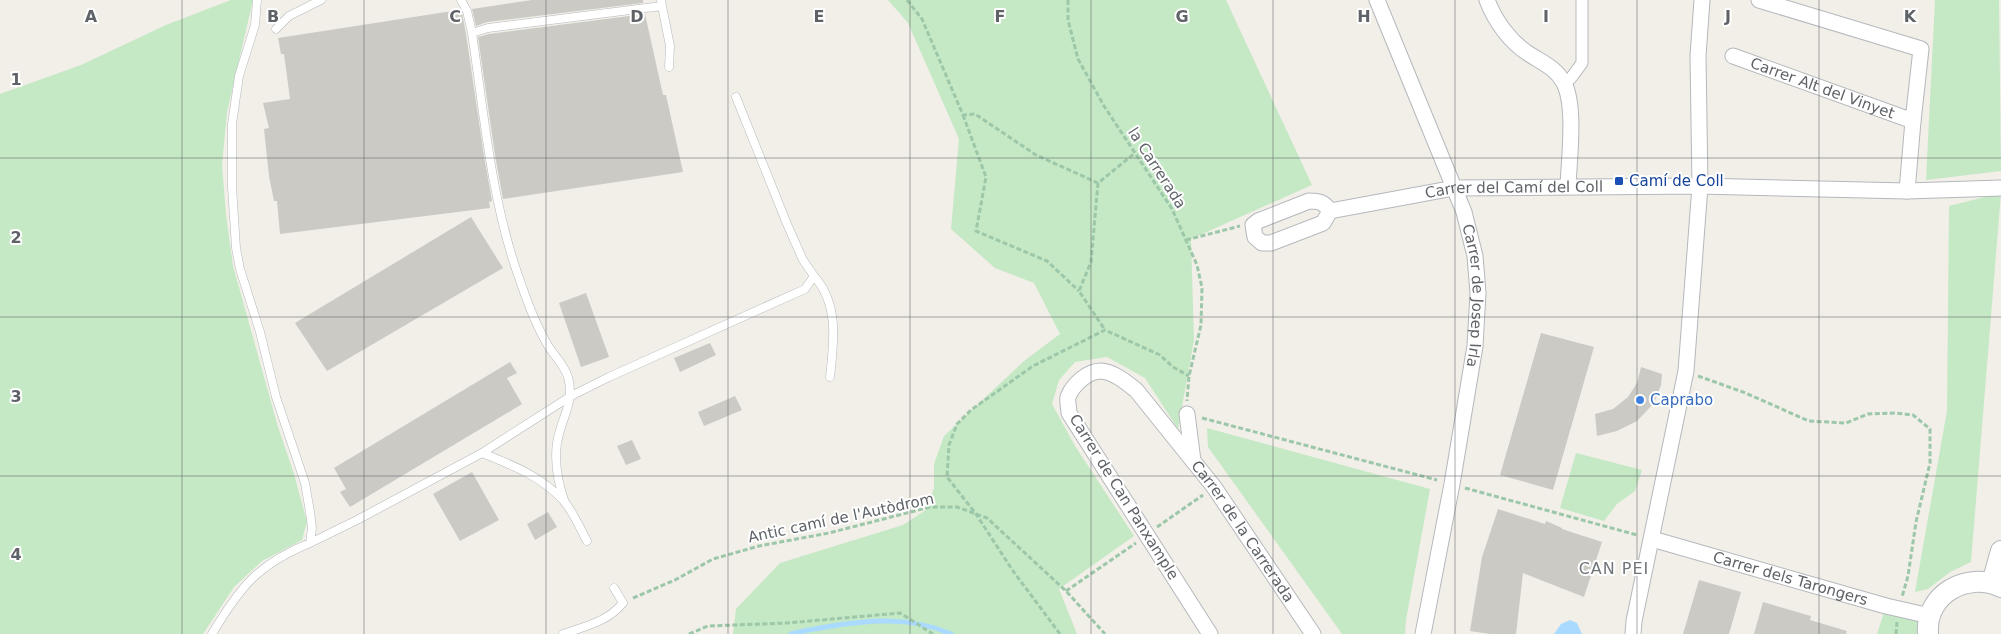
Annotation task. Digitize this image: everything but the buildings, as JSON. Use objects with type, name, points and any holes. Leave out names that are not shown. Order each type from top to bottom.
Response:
[{"type":"street","name":"Carrer de Josep Irla","points":[[1377,0],[1464,212],[1475,256],[1478,293],[1475,346],[1452,484],[1423,634]]},
{"type":"street","points":[[1487,0],[1496,19],[1512,40],[1529,54],[1549,65],[1564,83],[1571,109],[1568,186]]},
{"type":"street","points":[[1564,83],[1571,78],[1582,63],[1582,0]]},
{"type":"street","points":[[1633,634],[1634,621],[1686,371],[1700,186],[1698,56],[1702,0]]},
{"type":"street","points":[[1760,0],[1921,49],[1907,191]]},
{"type":"street","name":"Carrer Alt del Vinyet","points":[[1733,56],[1913,121]]},
{"type":"street","name":"Carrer del Camí del Coll","points":[[1253,225],[1255,237],[1262,243],[1271,242],[1323,222],[1330,211],[1454,188],[1700,186],[1907,191],[2001,188]]},
{"type":"street","points":[[1253,225],[1258,221],[1309,201],[1318,201],[1325,204],[1330,211]]},
{"type":"street","name":"Carrer de Can Panxample","points":[[1168,431],[1136,390],[1125,380],[1111,373],[1101,371],[1088,374],[1075,386],[1068,398],[1069,413],[1210,634]]},
{"type":"street","points":[[1187,414],[1193,462]]},
{"type":"street","name":"Carrer de la Carrerada","points":[[1168,431],[1214,487],[1313,634]]},
{"type":"street","name":"Carrer dels Tarongers","points":[[1652,539],[1899,610],[1929,625]]},
{"type":"street","points":[[1929,625],[1936,602],[1947,591],[1961,583],[1976,581],[1996,585],[2001,551]]},
{"type":"lane","points":[[257,0],[255,25],[239,76],[232,124],[232,188],[236,248],[240,269],[260,332],[276,397],[305,484],[312,528],[310,543]]},
{"type":"lane","points":[[276,28],[289,16],[321,0]]},
{"type":"lane","points":[[461,0],[467,11],[472,33],[503,228],[536,322],[546,342],[568,376],[571,396],[557,443],[555,463],[558,482],[565,503],[587,541]]},
{"type":"lane","points":[[472,33],[488,28],[662,3],[670,46],[669,66]]},
{"type":"lane","points":[[736,97],[803,260],[822,284],[827,295],[833,317],[834,338],[830,377]]},
{"type":"lane","points":[[212,634],[239,593],[260,569],[285,553],[357,520],[482,453],[571,396],[805,289],[814,276]]},
{"type":"lane","points":[[482,453],[530,474],[565,503]]},
{"type":"lane","points":[[563,634],[605,620],[615,612],[623,603],[614,588]]},
{"type":"path","points":[[907,0],[922,19],[963,115],[986,178],[976,232],[1047,262],[1079,291],[1105,330],[1160,355],[1174,367],[1189,376]]},
{"type":"path","name":"la Carrerada","points":[[1068,0],[1068,20],[1078,59],[1104,106],[1172,209],[1197,265],[1202,288],[1201,325],[1189,376],[1187,414]]},
{"type":"path","points":[[963,115],[976,114],[1036,155],[1098,183]]},
{"type":"path","points":[[1079,291],[1091,262],[1098,183],[1135,153]]},
{"type":"path","points":[[1186,240],[1242,225],[1253,225]]},
{"type":"path","points":[[1060,634],[1013,572],[976,514],[947,477],[949,445],[957,424],[971,410],[1032,366],[1105,330]]},
{"type":"path","points":[[1686,371],[1744,392],[1809,421],[1846,423],[1868,414],[1895,413],[1913,415],[1930,429],[1930,463],[1916,522],[1908,576],[1899,610]]},
{"type":"path","points":[[1187,414],[1652,539]]},
{"type":"path","name":"Antic camí de l'Autòdrom","points":[[623,603],[713,559],[759,546],[829,533],[930,507],[957,506],[987,518],[1051,578],[1104,634]]},
{"type":"path","points":[[689,634],[708,626],[787,623],[900,613],[933,634]]},
{"type":"green space","points":[[231,0],[253,0],[227,112],[222,165],[226,215],[233,266],[307,522],[302,540],[262,561],[234,587],[203,634],[0,634],[0,94],[81,65],[166,25]]},
{"type":"green space","points":[[888,0],[1226,0],[1312,185],[1191,239],[1194,340],[1178,429],[1145,378],[1107,357],[1075,362],[1059,380],[1052,404],[1075,446],[1134,536],[1059,589],[1077,634],[733,634],[736,609],[780,563],[903,525],[926,510],[934,488],[934,464],[944,436],[1024,361],[1060,334],[1034,283],[995,268],[951,229],[959,139],[908,23]]},
{"type":"green space","points":[[1935,0],[1999,0],[2001,171],[1926,180]]},
{"type":"green space","points":[[2001,193],[1971,562],[1950,572],[1928,589],[1915,592],[1947,411],[1949,206]]},
{"type":"green space","points":[[1207,428],[1430,489],[1405,634],[1342,634],[1208,447]]},
{"type":"green space","points":[[1576,453],[1642,470],[1635,491],[1617,504],[1604,521],[1560,508]]},
{"type":"green space","points":[[1886,606],[1918,619],[1918,634],[1877,634]]},
{"type":"water","points":[[1570,620],[1577,623],[1582,634],[1554,634],[1561,624]]},
{"type":"waterway","points":[[791,634],[873,621],[920,624],[951,634]]},
{"type":"place","name":"Camí de Coll","points":[[1619,181]]},
{"type":"place","name":"Caprabo","points":[[1640,400]]},
{"type":"district","name":"CAN PEI","points":[[1614,568]]}]
